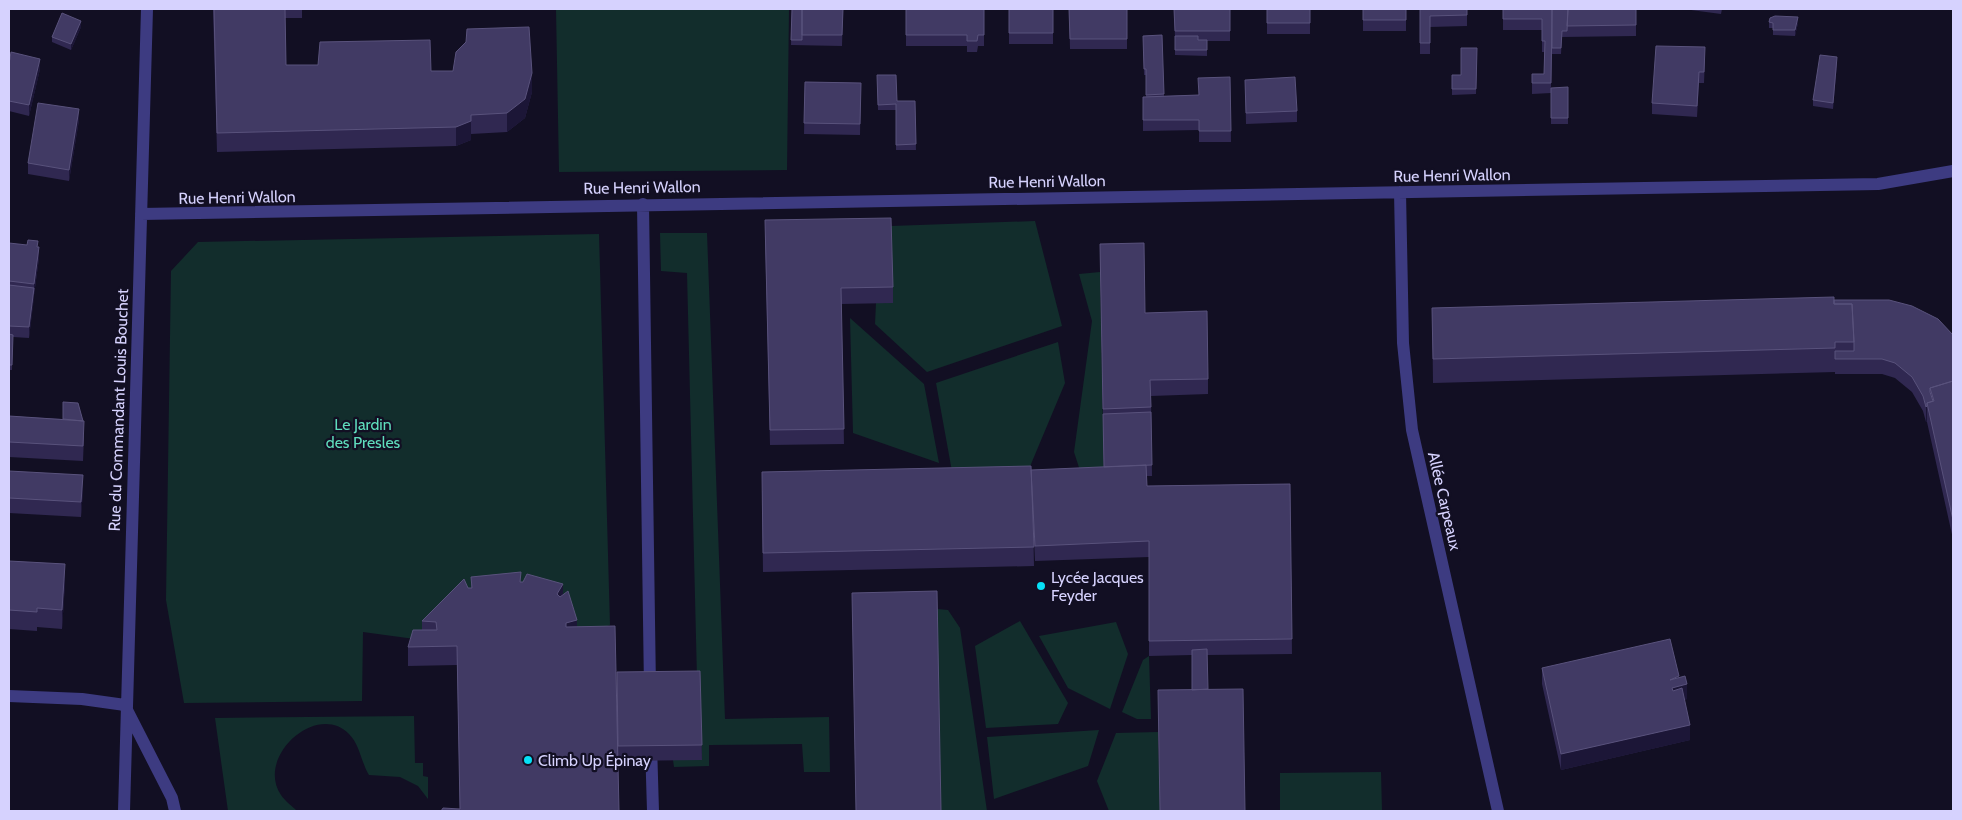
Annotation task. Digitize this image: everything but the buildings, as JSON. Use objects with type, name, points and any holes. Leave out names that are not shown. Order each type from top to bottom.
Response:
[{"type":"street","name":"Rue du Commandant Louis Bouchet","points":[[124,811],[125,705],[147,9]]},
{"type":"street","name":"Rue Henri Wallon","points":[[141,214],[1878,184],[1953,171]]},
{"type":"street","name":"Allée Carpeaux","points":[[1400,192],[1403,343],[1412,430],[1498,811]]},
{"type":"street","points":[[643,204],[650,702]]},
{"type":"street","points":[[9,696],[82,699],[125,705],[172,798],[175,811]]},
{"type":"street","points":[[651,732],[653,811]]},
{"type":"green space","points":[[556,9],[789,9],[787,170],[559,172]]},
{"type":"green space","points":[[1035,221],[1062,326],[927,372],[875,324],[876,303],[893,302],[891,226]]},
{"type":"green space","points":[[660,233],[707,233],[725,719],[829,717],[830,772],[804,772],[802,744],[709,745],[709,766],[674,767],[673,760],[702,760],[697,678],[687,273],[661,271]]},
{"type":"green space","name":"Le Jardin des Presles","points":[[599,234],[610,625],[576,637],[422,640],[363,632],[362,701],[184,703],[166,600],[171,271],[198,242]]},
{"type":"green space","points":[[1100,272],[1104,482],[1084,483],[1074,452],[1092,321],[1079,274]]},
{"type":"green space","points":[[850,318],[924,384],[939,463],[853,433]]},
{"type":"green space","points":[[1058,342],[1065,383],[1026,476],[953,477],[936,383]]},
{"type":"green space","points":[[937,609],[948,610],[960,628],[987,811],[941,811]]},
{"type":"green space","points":[[1020,621],[1068,703],[1058,724],[986,728],[975,646]]},
{"type":"green space","points":[[1116,622],[1128,654],[1110,709],[1068,688],[1039,636]]},
{"type":"green space","points":[[1149,656],[1151,719],[1137,719],[1122,712],[1143,660]]},
{"type":"green space","points":[[414,716],[415,763],[423,763],[423,776],[428,777],[428,799],[418,786],[400,777],[369,775],[353,738],[336,726],[321,724],[307,729],[293,738],[283,750],[276,765],[275,780],[281,795],[297,811],[228,811],[215,718]]},
{"type":"green space","points":[[1099,730],[1088,766],[994,799],[987,737]]},
{"type":"green space","points":[[1158,732],[1160,811],[1109,811],[1097,781],[1116,733]]},
{"type":"green space","points":[[1381,772],[1382,811],[1280,811],[1280,773]]},
{"type":"place","name":"Lycée Jacques Feyder","points":[[1041,586]]},
{"type":"place","name":"Climb Up Épinay","points":[[528,760]]}]
